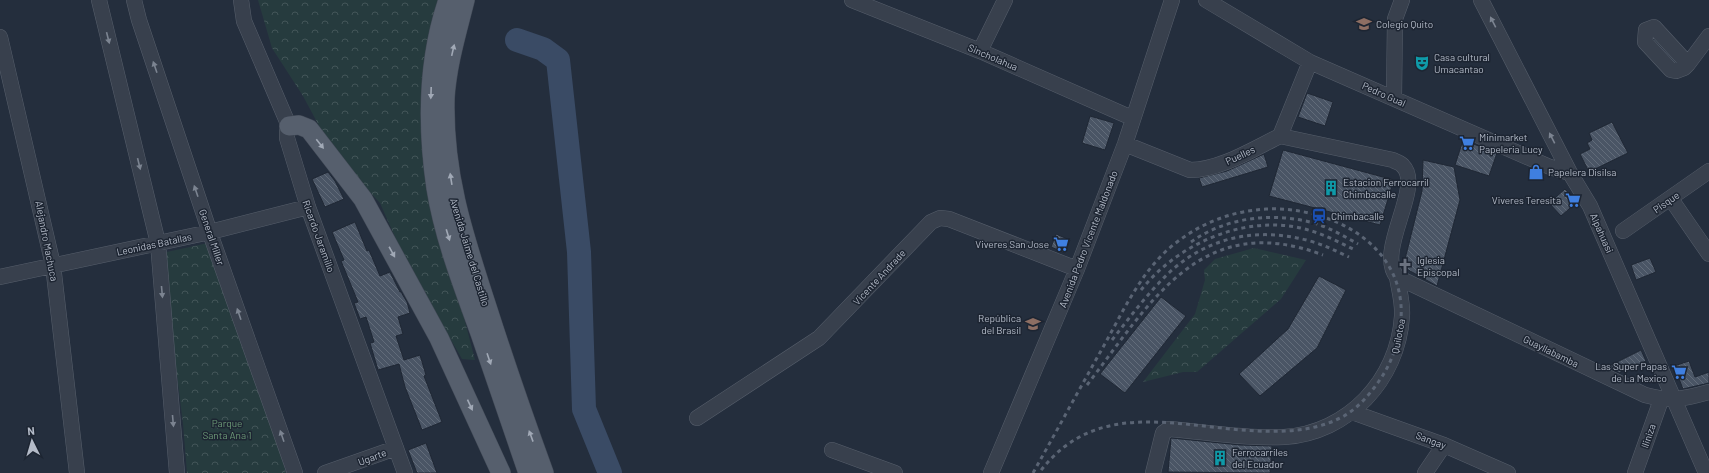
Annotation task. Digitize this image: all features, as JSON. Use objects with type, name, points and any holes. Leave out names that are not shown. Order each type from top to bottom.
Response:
[{"type":"main road","name":"Avenida Jaime del Castillo","points":[[448,0],[436,42],[431,84],[430,119],[436,189],[445,227],[462,283],[528,473]]},
{"type":"main road","name":"Avenida Jaime del Castillo","points":[[465,0],[449,68],[445,96],[448,164],[464,239],[507,372],[544,473]]},
{"type":"main road","points":[[290,126],[299,125],[309,129],[363,199],[439,338],[501,473]]},
{"type":"street","points":[[99,0],[158,243],[177,473]]},
{"type":"street","name":"General Miller","points":[[134,0],[139,20],[210,232],[295,473]]},
{"type":"street","name":"Ricardo Jaramillo","points":[[241,0],[244,21],[290,126],[287,131],[287,138],[308,207],[405,473]]},
{"type":"street","name":"Sincholahua","points":[[852,0],[980,51],[1132,118]]},
{"type":"street","points":[[980,51],[1005,0]]},
{"type":"street","name":"Avenida Pedro Vicente Maldonado","points":[[992,473],[1077,269],[1125,144],[1132,118],[1172,0]]},
{"type":"street","name":"Pedro Gual","points":[[1206,0],[1310,62],[1550,167],[1570,173]]},
{"type":"street","points":[[1394,98],[1395,19],[1402,0]]},
{"type":"street","name":"Alpahuasi","points":[[1481,0],[1570,173],[1590,206],[1667,400],[1706,473]]},
{"type":"street","points":[[1688,64],[1709,36]]},
{"type":"street","name":"Alejandro Machuca","points":[[0,37],[53,265],[77,473]]},
{"type":"street","points":[[1280,136],[1310,62]]},
{"type":"street","name":"Puelles","points":[[1125,144],[1180,167],[1190,170],[1200,170],[1218,165],[1280,136]]},
{"type":"street","name":"Quilotoa","points":[[1153,473],[1163,433],[1169,429],[1263,437],[1284,437],[1321,428],[1338,422],[1352,412],[1374,389],[1396,353],[1402,315],[1397,277],[1393,273],[1390,257],[1408,185],[1408,173],[1403,165],[1393,160],[1280,136]]},
{"type":"street","name":"Pisque","points":[[1623,231],[1671,199],[1709,171]]},
{"type":"street","points":[[1671,199],[1709,254]]},
{"type":"street","name":"Leonidas Batallas","points":[[0,277],[210,232],[308,207]]},
{"type":"street","name":"Vicente Andrade","points":[[697,418],[819,338],[931,222],[940,218],[949,218],[1077,269]]},
{"type":"street","name":"Guayllabamba","points":[[1397,277],[1645,396],[1667,400],[1691,397],[1709,392]]},
{"type":"street","name":"Iliniza","points":[[1635,473],[1667,400]]},
{"type":"street","name":"Sangay","points":[[1352,412],[1444,445],[1508,473]]},
{"type":"street","points":[[1426,473],[1444,445]]},
{"type":"street","name":"Ugarte","points":[[325,473],[396,448]]},
{"type":"street","points":[[832,450],[895,473]]},
{"type":"green space","points":[[258,0],[443,0],[430,186],[475,360],[462,359],[406,262],[380,203],[364,186],[324,135],[303,96],[272,48]]},
{"type":"green space","name":"Parque Santa Ana 1","points":[[208,243],[286,473],[187,473],[183,424],[162,253]]},
{"type":"green space","points":[[1254,248],[1306,260],[1281,299],[1197,372],[1183,372],[1143,382],[1195,314],[1205,280],[1204,270],[1215,259]]},
{"type":"building","points":[[1307,93],[1333,102],[1325,126],[1298,117]]},
{"type":"building","points":[[1090,116],[1114,123],[1105,150],[1082,143]]},
{"type":"building","points":[[1612,122],[1628,153],[1589,172],[1580,154],[1590,149],[1587,143],[1592,140],[1589,133]]},
{"type":"building","points":[[1463,140],[1497,153],[1489,176],[1455,165]]},
{"type":"building","name":"Estacion Ferrocarril Chimbacalle","points":[[1283,150],[1394,180],[1380,225],[1269,196]]},
{"type":"building","points":[[1264,154],[1268,167],[1202,187],[1199,178],[1227,171]]},
{"type":"building","points":[[1423,160],[1454,167],[1460,200],[1437,286],[1403,267],[1422,191]]},
{"type":"building","points":[[328,172],[335,181],[344,199],[325,207],[312,179]]},
{"type":"building","points":[[1565,189],[1577,202],[1561,216],[1549,203]]},
{"type":"building","points":[[355,222],[367,251],[369,250],[380,276],[390,272],[407,302],[410,313],[398,317],[403,334],[396,336],[404,360],[420,355],[426,375],[424,376],[442,422],[422,430],[405,387],[399,364],[378,370],[370,343],[374,342],[366,317],[360,319],[354,303],[358,302],[341,261],[344,260],[332,232]]},
{"type":"building","name":"Viveres San Jose","points":[[1056,234],[1070,240],[1065,253],[1051,247]]},
{"type":"building","points":[[1650,258],[1656,272],[1636,280],[1631,265]]},
{"type":"building","points":[[1319,276],[1346,290],[1317,348],[1260,396],[1239,374],[1288,329]]},
{"type":"building","points":[[1161,297],[1186,316],[1125,393],[1100,374]]},
{"type":"building","points":[[1641,350],[1646,361],[1631,369],[1627,367],[1620,373],[1607,367]]},
{"type":"building","points":[[1689,361],[1695,377],[1709,372],[1709,383],[1683,389],[1674,366]]},
{"type":"building","name":"Ferrocarriles del Ecuador","points":[[1171,438],[1240,445],[1272,446],[1270,473],[1168,472]]},
{"type":"building","points":[[426,443],[437,473],[417,473],[408,450]]},
{"type":"waterway","points":[[517,40],[543,49],[558,60],[579,252],[584,409],[610,473]]},
{"type":"railway","points":[[1033,473],[1134,291],[1153,264],[1177,242],[1197,229],[1208,223],[1230,215],[1254,210],[1291,210],[1315,215],[1339,223],[1360,235],[1378,251],[1391,270],[1399,293],[1401,319],[1399,335],[1394,352],[1388,367],[1372,391],[1359,405],[1344,416],[1316,427],[1285,431],[1252,431],[1153,422],[1122,424],[1092,431],[1064,447],[1039,473]]},
{"type":"railway","points":[[1191,242],[1219,227],[1234,222],[1250,219],[1282,218],[1314,223],[1342,235],[1358,244]]},
{"type":"railway","points":[[1141,290],[1172,260],[1191,248],[1211,238],[1231,231],[1253,226],[1274,225],[1296,227],[1326,236],[1353,249]]},
{"type":"railway","points":[[1112,340],[1158,284],[1191,256],[1209,246],[1247,236],[1289,236],[1310,241],[1349,257]]},
{"type":"railway","points":[[1087,385],[1134,323],[1158,295],[1183,272],[1212,254],[1244,244],[1280,244],[1323,255]]},
{"type":"place","name":"Colegio Quito","points":[[1364,24]]},
{"type":"place","name":"Casa cultural Umacantao","points":[[1422,63]]},
{"type":"place","name":"Minimarket Papeleria Lucy","points":[[1467,143]]},
{"type":"place","name":"Papelera Disilsa","points":[[1536,172]]},
{"type":"place","name":"Estacion Ferrocarril Chimbacalle","points":[[1331,188]]},
{"type":"place","name":"Viveres Teresita","points":[[1573,200]]},
{"type":"place","name":"Chimbacalle","points":[[1319,216]]},
{"type":"place","name":"Viveres San Jose","points":[[1061,244]]},
{"type":"place","name":"Iglesia Episcopal","points":[[1405,266]]},
{"type":"place","name":"República del Brasil","points":[[1033,324]]},
{"type":"place","name":"Las Super Papas de La Mexico","points":[[1679,372]]},
{"type":"place","name":"Ferrocarriles del Ecuador","points":[[1220,458]]}]
